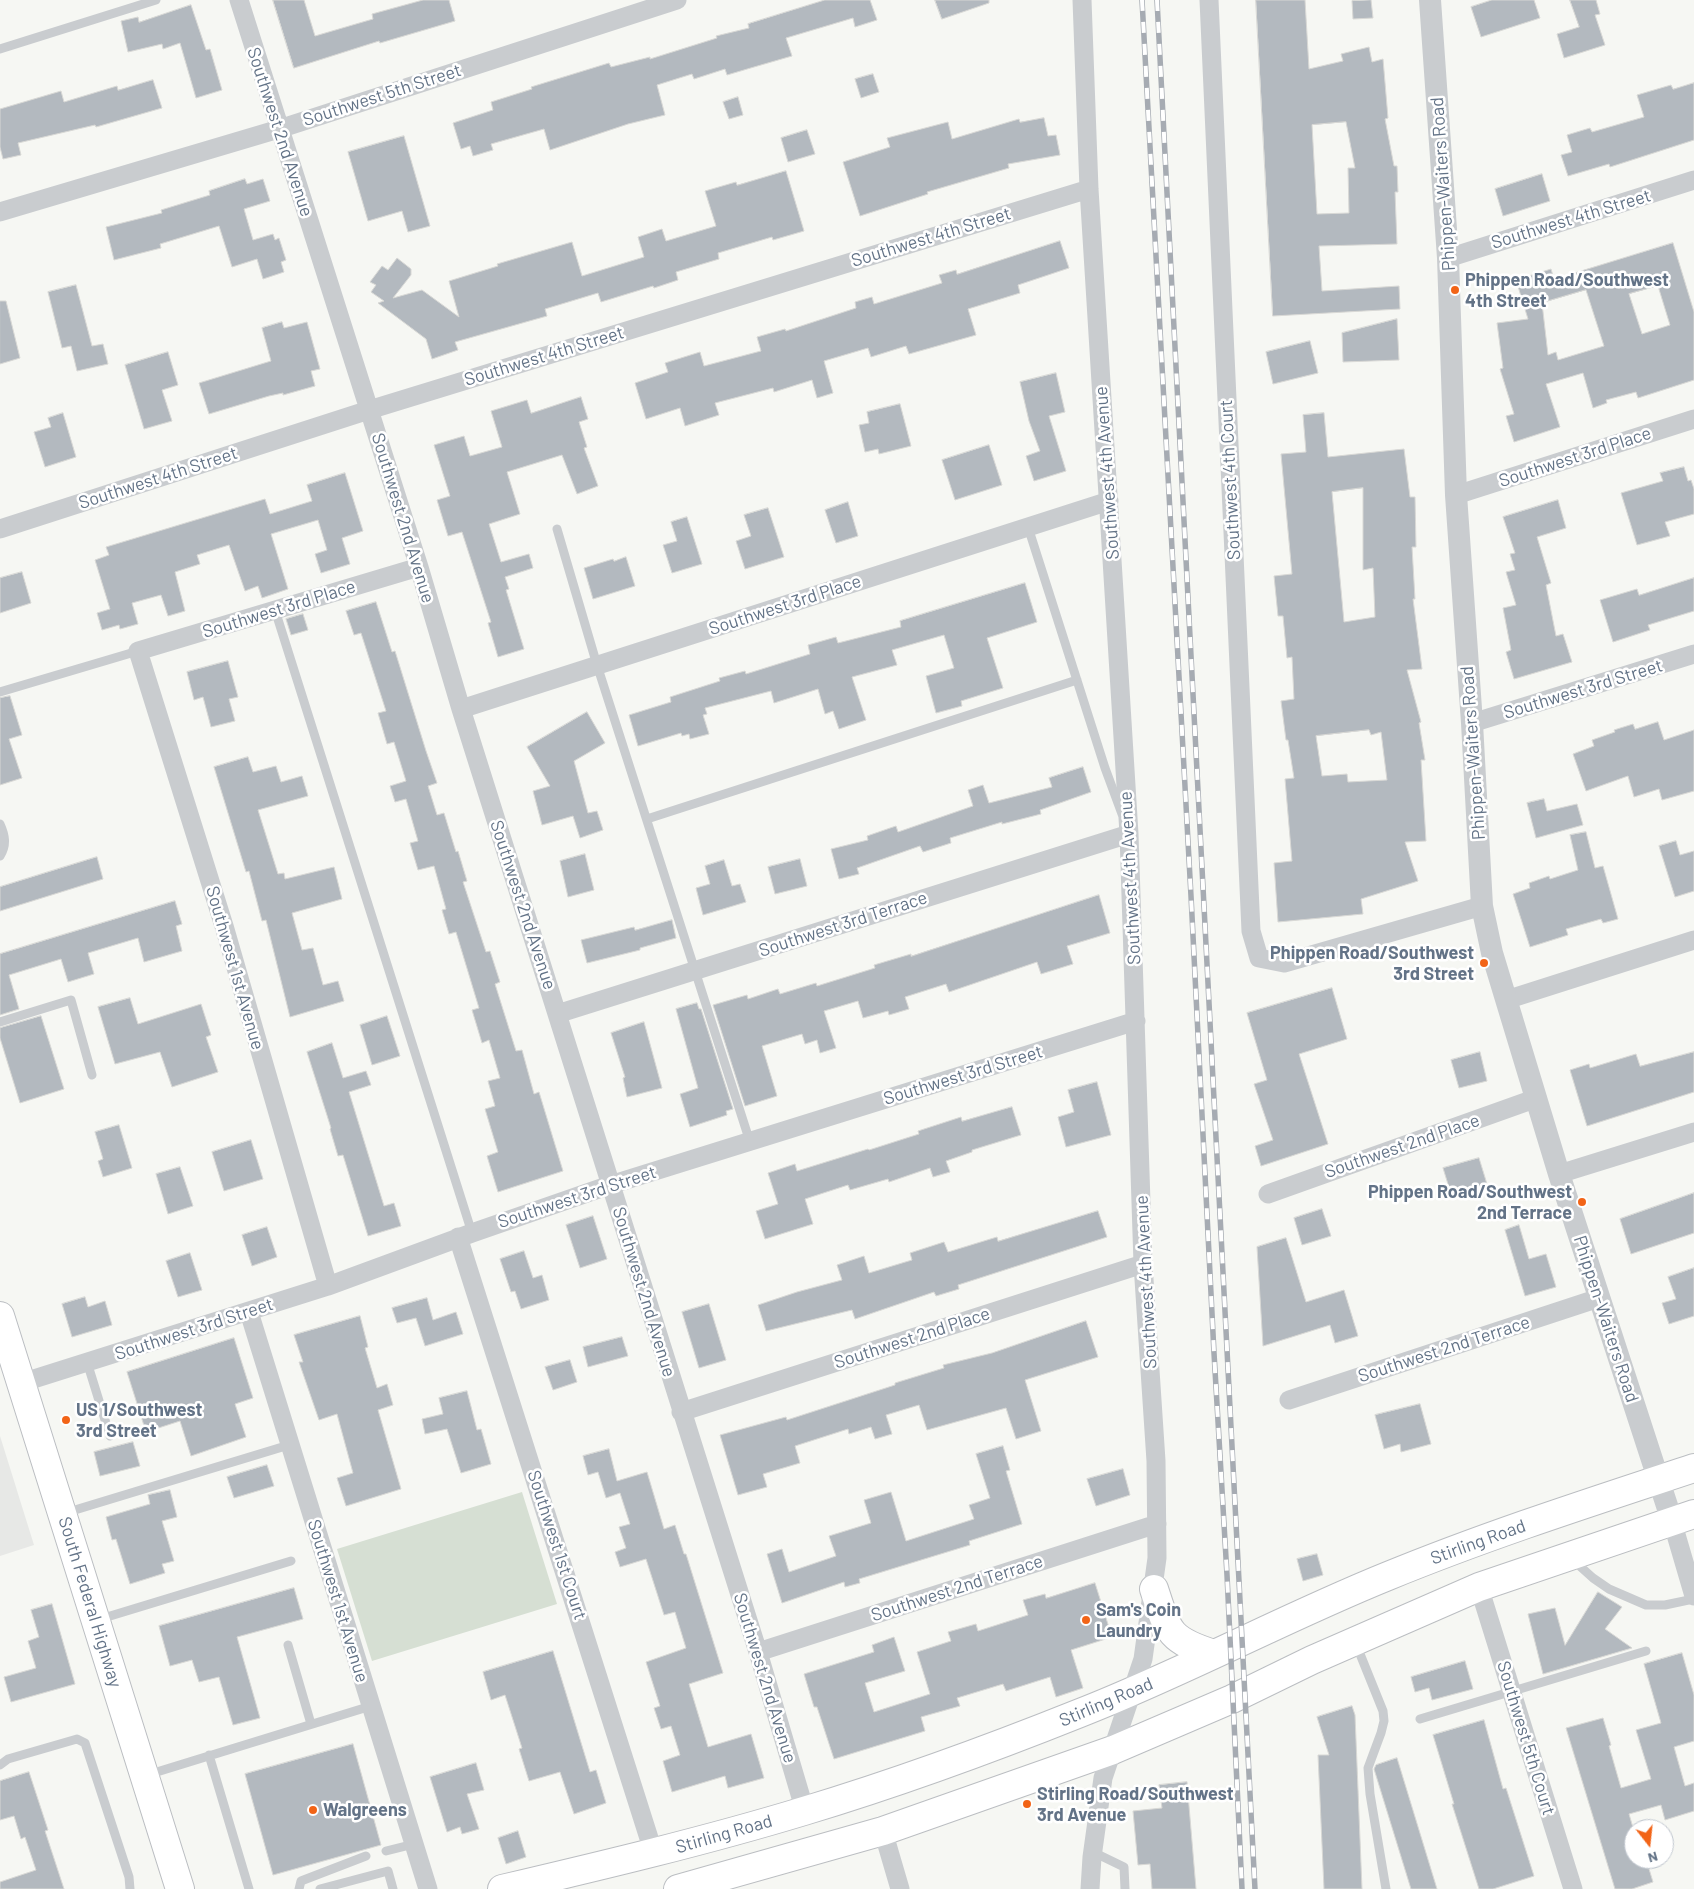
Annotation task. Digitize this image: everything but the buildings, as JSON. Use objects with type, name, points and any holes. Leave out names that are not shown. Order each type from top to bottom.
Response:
[{"type":"main road","name":"South Federal Highway","points":[[0,1316],[180,1889]]},
{"type":"main road","name":"Stirling Road","points":[[502,1889],[654,1854],[805,1811],[875,1788],[1024,1735],[1132,1692],[1275,1625],[1388,1576],[1524,1525],[1694,1468]]},
{"type":"main road","points":[[678,1889],[883,1832],[1113,1750],[1232,1699],[1354,1641],[1480,1588],[1683,1518]]},
{"type":"main road","points":[[1154,1589],[1165,1622],[1171,1633],[1179,1640],[1195,1648],[1214,1654]]},
{"type":"street","name":"Southwest 2nd Avenue","points":[[239,0],[419,567],[461,709],[758,1652],[805,1811]]},
{"type":"street","name":"Southwest 5th Street","points":[[0,212],[279,129],[676,0]]},
{"type":"street","name":"Southwest 4th Avenue","points":[[1082,0],[1089,188],[1129,834],[1143,1264],[1156,1461],[1158,1558],[1144,1659],[1103,1778],[1090,1889]]},
{"type":"street","name":"Southwest 4th Court","points":[[1208,0],[1251,931],[1259,958],[1284,962],[1482,906]]},
{"type":"street","name":"Phippen-Waiters Road","points":[[1430,0],[1448,258],[1456,495],[1472,724],[1482,906],[1492,953],[1506,1000],[1599,1298],[1659,1480],[1683,1518]]},
{"type":"street","name":"Southwest 4th Street","points":[[1448,258],[1694,180]]},
{"type":"street","name":"Southwest 4th Street","points":[[0,529],[369,410],[1089,188]]},
{"type":"street","name":"Southwest 3rd Place","points":[[1456,495],[1694,419]]},
{"type":"street","name":"Southwest 3rd Place","points":[[461,709],[1109,501]]},
{"type":"street","name":"Southwest 3rd Place","points":[[138,651],[419,567]]},
{"type":"street","name":"Southwest 1st Avenue","points":[[138,651],[224,926],[328,1286]]},
{"type":"street","name":"Southwest 3rd Street","points":[[1472,724],[1694,654]]},
{"type":"street","name":"Southwest 3rd Terrace","points":[[558,1014],[1129,834]]},
{"type":"street","points":[[1506,1000],[1694,940]]},
{"type":"street","name":"Southwest 3rd Street","points":[[21,1383],[328,1286],[465,1235],[610,1185],[1136,1021]]},
{"type":"street","name":"Southwest 2nd Place","points":[[1268,1194],[1537,1098]]},
{"type":"street","points":[[1559,1174],[1694,1132]]},
{"type":"street","name":"Southwest 1st Court","points":[[465,1235],[654,1854]]},
{"type":"street","name":"Southwest 2nd Place","points":[[681,1412],[1143,1264]]},
{"type":"street","name":"Southwest 2nd Terrace","points":[[1289,1400],[1599,1298]]},
{"type":"street","name":"Southwest 1st Avenue","points":[[248,1312],[428,1889]]},
{"type":"street","points":[[1683,1518],[1694,1598]]},
{"type":"street","name":"Southwest 2nd Terrace","points":[[758,1652],[1157,1524]]},
{"type":"street","name":"Southwest 5th Court","points":[[1480,1588],[1573,1889]]},
{"type":"street","points":[[883,1832],[900,1889]]},
{"type":"lane","points":[[0,49],[156,0]]},
{"type":"lane","points":[[1028,527],[1105,768],[1129,834]]},
{"type":"lane","points":[[557,529],[597,666],[750,1142]]},
{"type":"lane","points":[[275,610],[465,1235]]},
{"type":"lane","points":[[0,692],[138,651]]},
{"type":"lane","points":[[647,819],[1077,680]]},
{"type":"lane","points":[[0,824],[5,839],[4,849],[0,856]]},
{"type":"lane","points":[[0,1022],[72,1000],[92,1074]]},
{"type":"lane","points":[[87,1362],[110,1436]]},
{"type":"lane","points":[[62,1514],[289,1445]]},
{"type":"lane","points":[[1569,1556],[1593,1578],[1609,1589],[1646,1605],[1665,1605],[1694,1598]]},
{"type":"lane","points":[[96,1620],[291,1561]]},
{"type":"lane","points":[[1354,1641],[1383,1712],[1384,1721],[1381,1733],[1368,1768],[1370,1794],[1386,1889]]},
{"type":"lane","points":[[288,1645],[311,1724]]},
{"type":"lane","points":[[1420,1719],[1646,1651]]},
{"type":"lane","points":[[144,1776],[371,1706]]},
{"type":"lane","points":[[0,1765],[8,1759],[77,1739],[85,1743],[129,1877],[130,1889]]},
{"type":"lane","points":[[209,1756],[249,1889]]},
{"type":"lane","points":[[386,1851],[414,1844]]},
{"type":"lane","points":[[1093,1852],[1124,1867],[1125,1889]]},
{"type":"lane","points":[[299,1889],[301,1881],[366,1856]]},
{"type":"lane","points":[[320,1889],[388,1871],[393,1889]]},
{"type":"shaded area","points":[[0,1436],[34,1545],[0,1556]]},
{"type":"shaded area","points":[[522,1492],[557,1604],[372,1661],[337,1549]]},
{"type":"railway","points":[[1142,0],[1227,1575],[1242,1889]]},
{"type":"railway","points":[[1157,0],[1255,1889]]},
{"type":"place","name":"Phippen Road/Southwest 4th Street","points":[[1455,290]]},
{"type":"place","name":"Phippen Road/Southwest 3rd Street","points":[[1484,963]]},
{"type":"place","name":"Phippen Road/Southwest 2nd Terrace","points":[[1582,1202]]},
{"type":"place","name":"US 1/Southwest 3rd Street","points":[[66,1420]]},
{"type":"place","name":"Sam's Coin Laundry","points":[[1086,1620]]},
{"type":"place","name":"Stirling Road/Southwest 3rd Avenue","points":[[1027,1804]]},
{"type":"place","name":"Walgreens","points":[[313,1810]]}]
